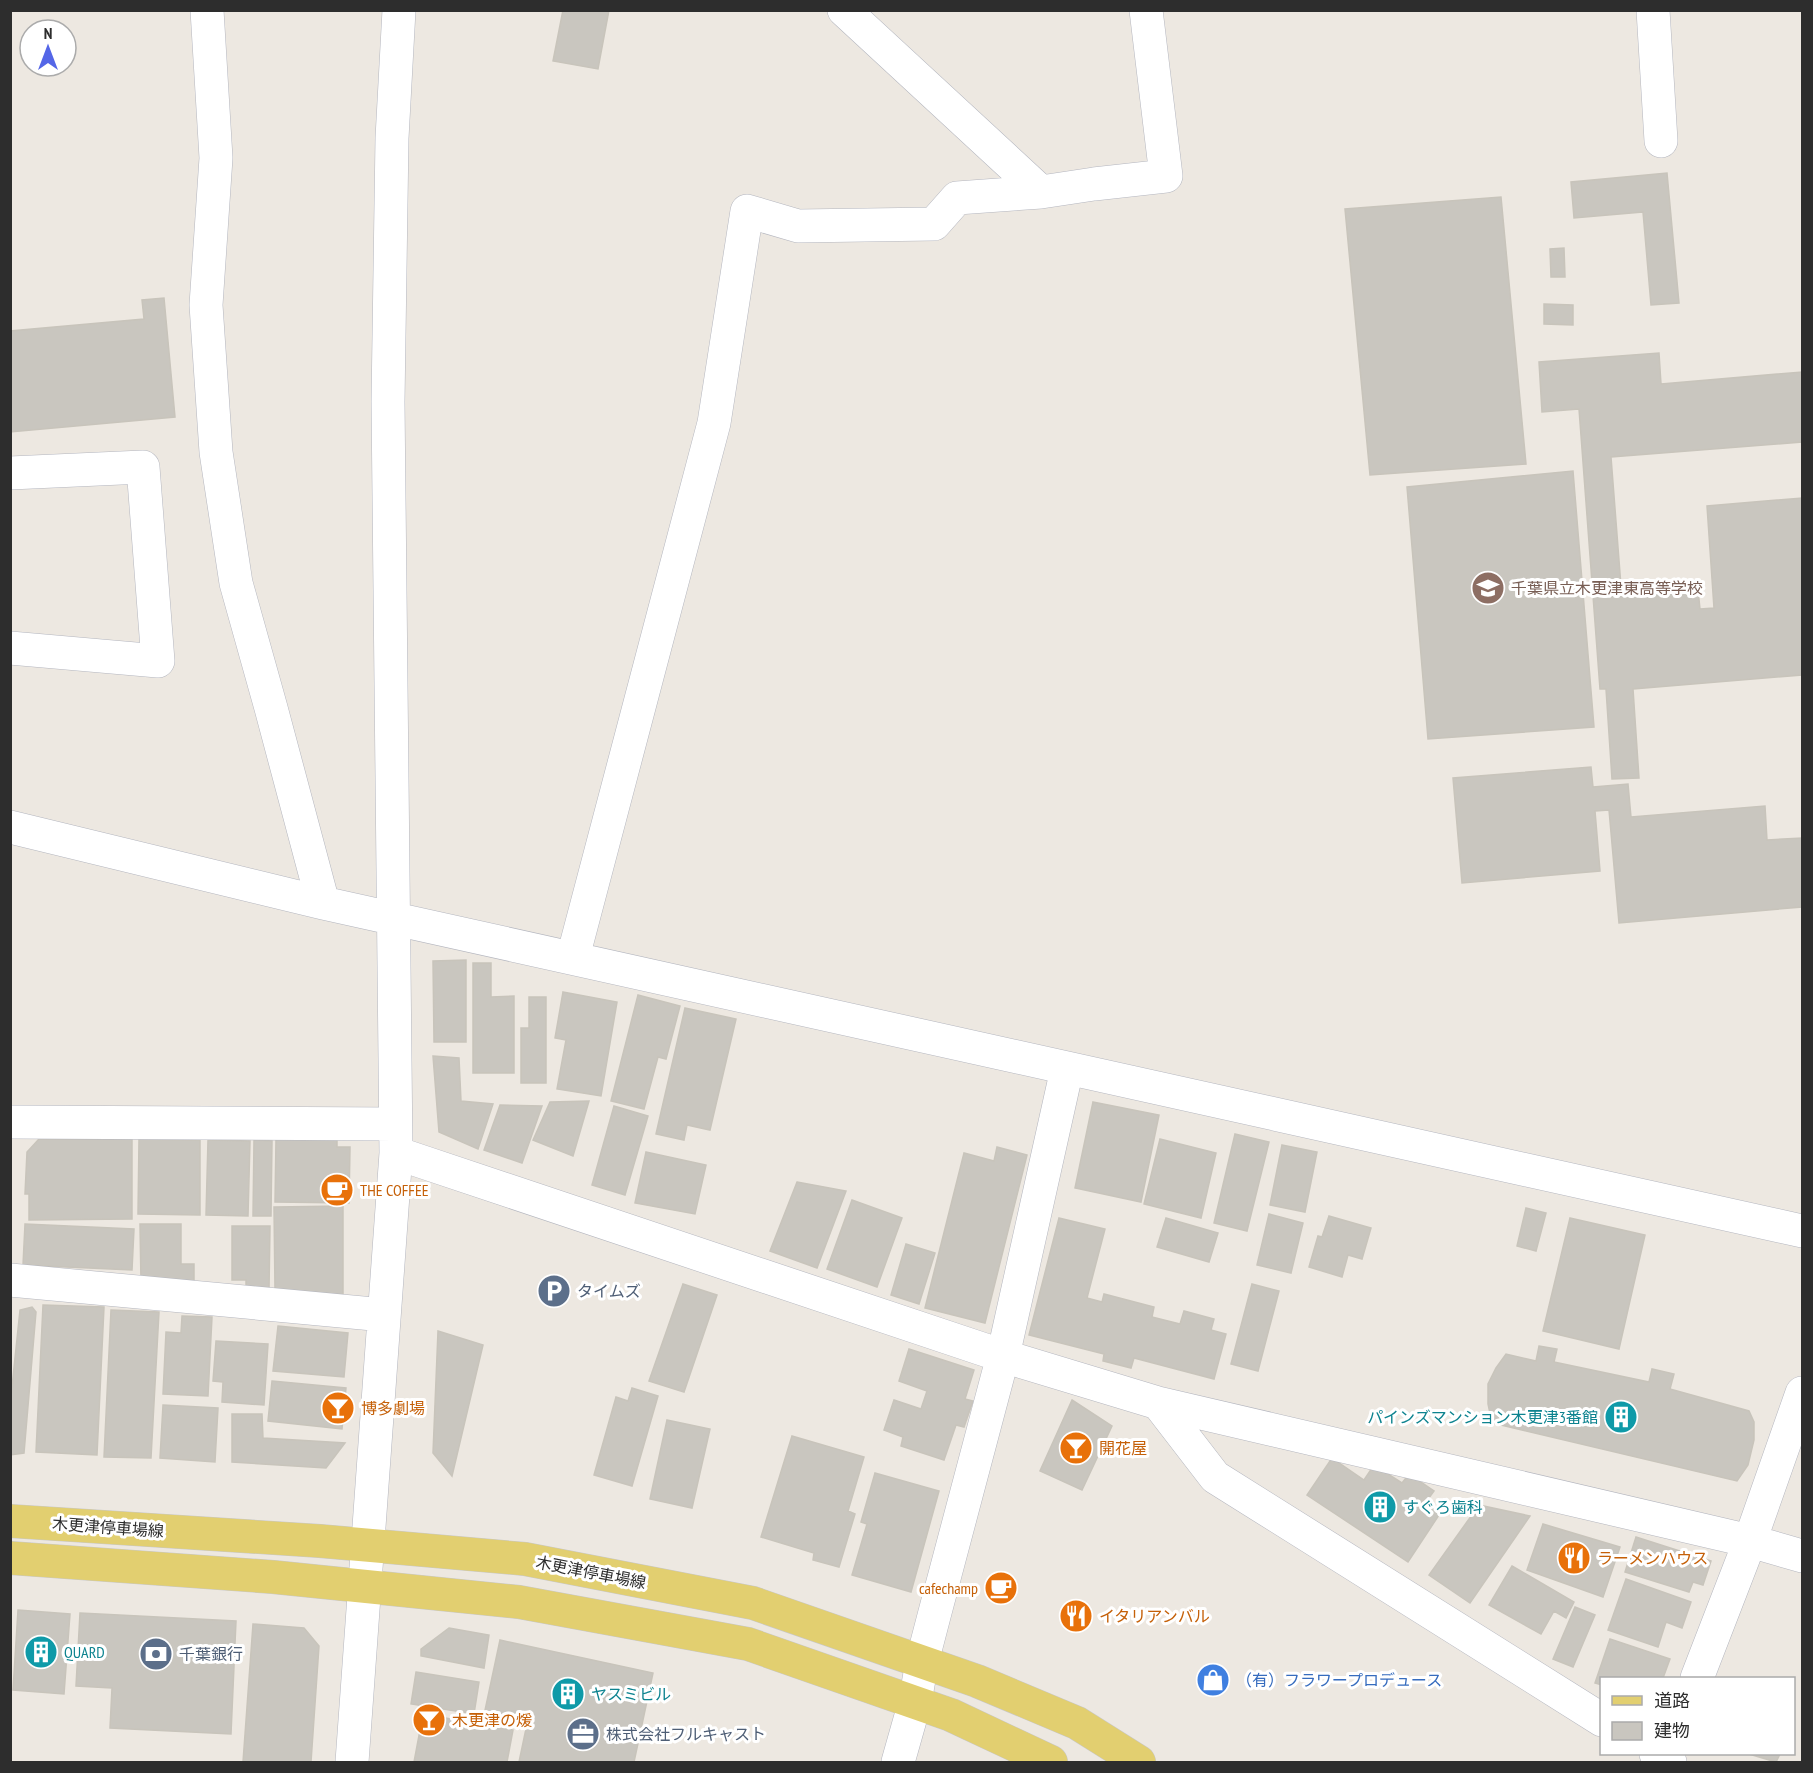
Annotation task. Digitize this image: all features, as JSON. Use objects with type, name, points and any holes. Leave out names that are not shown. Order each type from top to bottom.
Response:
[{"type":"main road","name":"木更津停車場線","points":[[10,1521],[367,1544],[525,1559],[753,1603],[977,1681],[1077,1723],[1139,1762]]},
{"type":"main road","points":[[10,1558],[273,1577],[519,1602],[748,1644],[951,1715],[1051,1762]]},
{"type":"street","points":[[207,10],[216,158],[206,305],[216,452],[236,583],[323,903]]},
{"type":"street","points":[[352,1762],[395,1138],[388,402],[392,138],[399,10]]},
{"type":"street","points":[[844,10],[1041,192]]},
{"type":"street","points":[[573,957],[714,423],[747,211],[798,226],[933,224],[957,198],[1041,192],[1166,176],[1146,10]]},
{"type":"street","points":[[1653,10],[1661,141]]},
{"type":"street","points":[[10,473],[143,467],[158,660],[10,648]]},
{"type":"street","points":[[10,826],[323,903],[1803,1231]]},
{"type":"street","points":[[898,1762],[915,1702],[922,1662],[1003,1356],[1067,1069]]},
{"type":"street","points":[[10,1122],[395,1138],[1003,1356],[1158,1403],[1750,1540],[1803,1556]]},
{"type":"street","points":[[10,1280],[384,1315]]},
{"type":"street","points":[[1697,1677],[1803,1393]]},
{"type":"street","points":[[1158,1403],[1215,1477],[1600,1719]]},
{"type":"building","points":[[563,10],[609,10],[598,69],[553,61]]},
{"type":"building","points":[[1667,173],[1679,303],[1651,305],[1643,212],[1574,218],[1571,182]]},
{"type":"building","points":[[1501,197],[1526,464],[1370,475],[1345,209]]},
{"type":"building","points":[[1564,248],[1565,277],[1551,277],[1550,249]]},
{"type":"building","points":[[164,298],[175,417],[10,432],[10,331],[144,319],[142,300]]},
{"type":"building","points":[[1544,304],[1573,305],[1573,325],[1544,324]]},
{"type":"building","points":[[1659,353],[1661,384],[1802,372],[1802,442],[1611,457],[1621,586],[1697,580],[1700,609],[1714,608],[1707,506],[1802,498],[1802,675],[1633,689],[1639,778],[1612,779],[1606,689],[1600,689],[1579,409],[1542,412],[1539,362]]},
{"type":"building","points":[[1573,471],[1594,727],[1428,739],[1407,487]]},
{"type":"building","points":[[1591,767],[1593,787],[1628,784],[1631,817],[1765,806],[1767,840],[1802,838],[1802,907],[1619,923],[1609,810],[1595,811],[1600,871],[1462,883],[1453,778]]},
{"type":"building","points":[[466,960],[466,1042],[434,1042],[433,961]]},
{"type":"building","points":[[473,963],[491,963],[491,997],[514,996],[514,1073],[473,1073]]},
{"type":"building","points":[[563,992],[617,1002],[601,1096],[557,1089],[566,1040],[555,1038]]},
{"type":"building","points":[[638,995],[680,1006],[666,1059],[658,1057],[644,1109],[611,1101]]},
{"type":"building","points":[[529,997],[546,997],[546,1083],[521,1083],[521,1028],[529,1028]]},
{"type":"building","points":[[685,1008],[736,1019],[710,1130],[687,1125],[684,1140],[656,1134]]},
{"type":"building","points":[[433,1056],[459,1058],[461,1101],[493,1104],[478,1149],[439,1132]]},
{"type":"building","points":[[589,1101],[573,1156],[533,1140],[550,1102]]},
{"type":"building","points":[[1093,1102],[1159,1115],[1141,1202],[1075,1188]]},
{"type":"building","points":[[500,1105],[542,1106],[522,1163],[484,1150]]},
{"type":"building","points":[[614,1106],[648,1116],[625,1195],[592,1185]]},
{"type":"building","points":[[1235,1134],[1269,1142],[1247,1231],[1214,1223]]},
{"type":"building","points":[[39,1139],[132,1139],[132,1219],[29,1220],[29,1194],[25,1194],[27,1152]]},
{"type":"building","points":[[139,1139],[200,1140],[200,1215],[138,1214]]},
{"type":"building","points":[[276,1139],[337,1140],[337,1147],[350,1147],[349,1203],[275,1202]]},
{"type":"building","points":[[1160,1139],[1216,1153],[1201,1218],[1144,1204]]},
{"type":"building","points":[[208,1140],[250,1141],[248,1216],[206,1215]]},
{"type":"building","points":[[254,1140],[272,1141],[271,1216],[253,1216]]},
{"type":"building","points":[[1282,1145],[1317,1152],[1305,1212],[1270,1205]]},
{"type":"building","points":[[997,1147],[1027,1155],[985,1323],[925,1308],[964,1153],[994,1161]]},
{"type":"building","points":[[646,1152],[706,1165],[695,1214],[635,1203]]},
{"type":"building","points":[[797,1182],[846,1191],[817,1268],[770,1251]]},
{"type":"building","points":[[852,1200],[902,1218],[877,1287],[827,1269]]},
{"type":"building","points":[[343,1206],[343,1296],[275,1290],[274,1207]]},
{"type":"building","points":[[1526,1208],[1546,1213],[1536,1251],[1517,1246]]},
{"type":"building","points":[[1269,1214],[1303,1223],[1291,1273],[1257,1265]]},
{"type":"building","points":[[1329,1216],[1371,1228],[1362,1259],[1348,1255],[1342,1277],[1309,1267],[1318,1236],[1322,1237]]},
{"type":"building","points":[[1059,1218],[1105,1229],[1087,1298],[1102,1302],[1104,1294],[1154,1307],[1152,1317],[1180,1324],[1184,1311],[1214,1319],[1211,1330],[1226,1334],[1214,1379],[1134,1358],[1131,1368],[1103,1361],[1104,1354],[1029,1335]]},
{"type":"building","points":[[1166,1218],[1218,1233],[1209,1262],[1157,1247]]},
{"type":"building","points":[[1570,1218],[1645,1235],[1619,1349],[1543,1331]]},
{"type":"building","points":[[25,1224],[134,1229],[132,1270],[23,1265]]},
{"type":"building","points":[[140,1224],[181,1224],[181,1264],[194,1264],[194,1282],[141,1282]]},
{"type":"building","points":[[232,1226],[270,1226],[269,1290],[246,1290],[246,1280],[232,1280]]},
{"type":"building","points":[[906,1244],[935,1253],[919,1304],[891,1295]]},
{"type":"building","points":[[683,1284],[717,1295],[684,1392],[649,1381]]},
{"type":"building","points":[[1252,1284],[1279,1291],[1258,1371],[1231,1364]]},
{"type":"building","points":[[43,1305],[104,1307],[97,1455],[36,1452]]},
{"type":"building","points":[[32,1307],[36,1312],[24,1453],[10,1455],[10,1406],[20,1310]]},
{"type":"building","points":[[111,1310],[159,1312],[151,1458],[104,1457]]},
{"type":"building","points":[[182,1316],[212,1317],[208,1396],[163,1394],[166,1332],[181,1333]]},
{"type":"building","points":[[278,1326],[348,1333],[344,1377],[273,1371]]},
{"type":"building","points":[[438,1331],[483,1345],[452,1476],[433,1453]]},
{"type":"building","points":[[216,1341],[268,1344],[264,1405],[222,1402],[223,1382],[213,1381]]},
{"type":"building","name":"パインズマンション木更津3番館","points":[[1539,1346],[1557,1349],[1554,1362],[1649,1382],[1652,1369],[1674,1374],[1670,1389],[1749,1411],[1754,1422],[1754,1440],[1748,1465],[1737,1481],[1492,1423],[1488,1404],[1488,1384],[1496,1368],[1506,1354],[1536,1361]]},
{"type":"building","points":[[909,1349],[974,1370],[965,1399],[973,1401],[964,1427],[956,1425],[944,1460],[901,1446],[903,1437],[884,1430],[894,1400],[921,1409],[927,1391],[899,1381]]},
{"type":"building","points":[[272,1381],[346,1388],[342,1429],[268,1421]]},
{"type":"building","points":[[632,1388],[658,1396],[632,1486],[594,1475],[616,1397],[628,1401]]},
{"type":"building","name":"開花屋","points":[[1072,1400],[1112,1426],[1082,1490],[1040,1471]]},
{"type":"building","points":[[163,1405],[218,1408],[215,1462],[160,1458]]},
{"type":"building","points":[[232,1414],[262,1414],[263,1438],[345,1443],[326,1468],[232,1462]]},
{"type":"building","points":[[667,1420],[710,1429],[692,1508],[650,1499]]},
{"type":"building","points":[[792,1436],[864,1457],[848,1511],[855,1514],[839,1567],[813,1560],[814,1553],[761,1537]]},
{"type":"building","name":"すぐろ歯科","points":[[1332,1458],[1364,1480],[1374,1465],[1402,1483],[1409,1474],[1434,1491],[1426,1502],[1441,1512],[1408,1562],[1307,1495]]},
{"type":"building","points":[[875,1473],[939,1491],[911,1592],[852,1575],[867,1524],[861,1522]]},
{"type":"building","points":[[1479,1505],[1530,1516],[1470,1603],[1429,1575]]},
{"type":"building","name":"ラーメンハウス","points":[[1543,1524],[1620,1547],[1603,1597],[1527,1570]]},
{"type":"building","points":[[1636,1537],[1711,1561],[1703,1585],[1693,1582],[1689,1592],[1625,1572]]},
{"type":"building","points":[[1512,1566],[1574,1602],[1566,1618],[1554,1611],[1541,1634],[1489,1605]]},
{"type":"building","points":[[1626,1579],[1691,1602],[1682,1628],[1666,1622],[1658,1647],[1608,1630]]},
{"type":"building","points":[[1575,1607],[1595,1615],[1573,1667],[1553,1659]]},
{"type":"building","name":"QUARD","points":[[18,1610],[70,1614],[64,1694],[13,1690]]},
{"type":"building","name":"千葉銀行","points":[[80,1613],[236,1621],[231,1734],[110,1728],[112,1688],[76,1686]]},
{"type":"building","points":[[253,1624],[304,1628],[319,1646],[311,1762],[243,1762]]},
{"type":"building","points":[[449,1628],[489,1635],[484,1668],[421,1656],[421,1649]]},
{"type":"building","points":[[1610,1639],[1670,1659],[1663,1677],[1600,1677],[1600,1684],[1595,1683]]},
{"type":"building","name":"ヤスミビル","points":[[500,1640],[653,1673],[634,1762],[519,1762],[527,1724],[484,1715]]},
{"type":"building","points":[[416,1672],[479,1682],[474,1714],[411,1704]]},
{"type":"building","points":[[423,1714],[513,1730],[507,1762],[414,1762]]},
{"type":"building","points":[[1752,1755],[1780,1755],[1776,1762]]},
{"type":"place","name":"千葉県立木更津東高等学校","points":[[1488,588]]},
{"type":"place","name":"THE COFFEE","points":[[337,1190]]},
{"type":"place","name":"タイムズ","points":[[554,1291]]},
{"type":"place","name":"博多劇場","points":[[338,1408]]},
{"type":"place","name":"パインズマンション木更津3番館","points":[[1621,1417]]},
{"type":"place","name":"開花屋","points":[[1076,1448]]},
{"type":"place","name":"すぐろ歯科","points":[[1380,1507]]},
{"type":"place","name":"ラーメンハウス","points":[[1574,1558]]},
{"type":"place","name":"cafechamp","points":[[1001,1588]]},
{"type":"place","name":"イタリアンバル","points":[[1076,1616]]},
{"type":"place","name":"QUARD","points":[[41,1652]]},
{"type":"place","name":"千葉銀行","points":[[156,1654]]},
{"type":"place","name":"（有）フラワープロデュース","points":[[1213,1680]]},
{"type":"place","name":"ヤスミビル","points":[[568,1694]]},
{"type":"place","name":"木更津の煖","points":[[429,1720]]},
{"type":"place","name":"株式会社フルキャスト","points":[[583,1734]]}]
